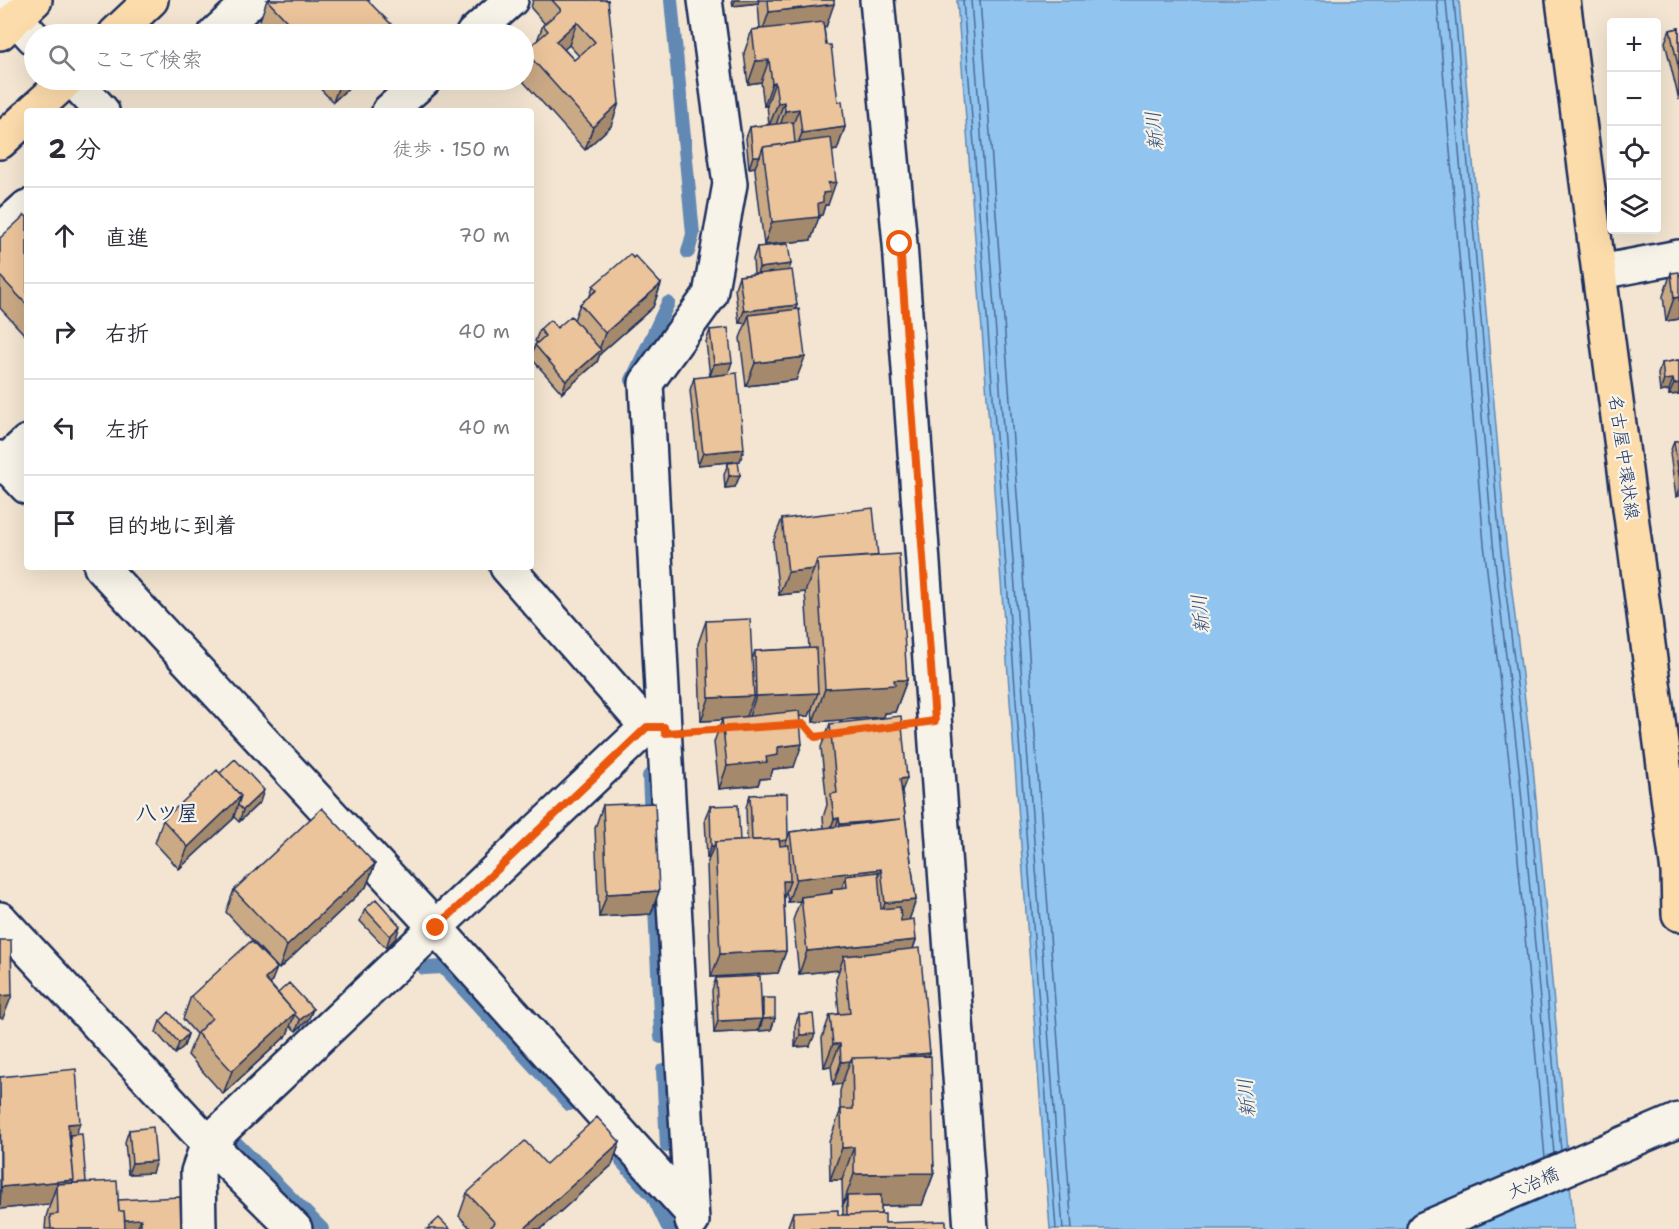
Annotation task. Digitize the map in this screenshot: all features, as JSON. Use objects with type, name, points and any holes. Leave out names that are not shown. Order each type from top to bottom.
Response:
[{"type":"main road","points":[[126,24],[151,0]]},
{"type":"main road","name":"名古屋中環状線","points":[[1563,0],[1678,872],[1679,914]]},
{"type":"main road","points":[[36,108],[56,90]]},
{"type":"main road","points":[[0,142],[24,120]]},
{"type":"street","points":[[225,24],[252,0]]},
{"type":"street","points":[[484,24],[511,0]]},
{"type":"street","points":[[692,1221],[659,729],[646,383],[710,295],[730,184],[705,0]]},
{"type":"street","points":[[877,0],[900,244],[971,1229]]},
{"type":"street","points":[[82,90],[99,108]]},
{"type":"street","points":[[392,108],[413,90]]},
{"type":"street","points":[[0,231],[24,210]]},
{"type":"street","points":[[1600,272],[1679,257]]},
{"type":"street","points":[[8,457],[24,482]]},
{"type":"street","points":[[104,570],[436,928],[692,1221]]},
{"type":"street","points":[[510,570],[659,729]]},
{"type":"street","points":[[199,1229],[198,1172],[208,1143],[436,928],[659,729]]},
{"type":"street","points":[[0,919],[208,1143],[296,1229]]},
{"type":"street","name":"大治橋","points":[[1424,1229],[1679,1120]]},
{"type":"path","points":[[792,725],[804,724],[815,737],[837,734]]},
{"type":"path","points":[[659,729],[723,730]]},
{"type":"water","name":"新川","points":[[957,0],[1459,0],[1506,542],[1533,767],[1574,1229],[1050,1229]]},
{"type":"building","points":[[267,0],[370,0],[368,1],[391,24],[290,24]]},
{"type":"building","points":[[552,0],[608,0],[619,103],[593,127],[534,61],[534,43],[548,31],[543,25],[561,10]],"holes":[[[577,22],[595,42],[574,60],[556,41]]]},
{"type":"building","points":[[768,0],[834,0],[834,4],[769,12]]},
{"type":"building","points":[[823,22],[826,45],[831,45],[838,102],[842,101],[845,127],[802,133],[799,109],[785,111],[784,102],[778,103],[769,60],[756,61],[752,30]]},
{"type":"building","points":[[1679,28],[1679,70],[1670,30]]},
{"type":"building","points":[[793,122],[795,143],[763,147],[760,156],[753,156],[750,127]]},
{"type":"building","points":[[831,138],[836,182],[828,183],[830,192],[823,193],[823,202],[818,203],[819,217],[772,222],[763,147]]},
{"type":"building","points":[[24,216],[24,302],[0,276],[0,238]]},
{"type":"building","points":[[788,244],[791,264],[759,268],[757,247]]},
{"type":"building","points":[[630,254],[633,258],[635,256],[661,284],[605,333],[580,304],[597,290],[593,286]]},
{"type":"building","points":[[792,270],[797,305],[744,311],[739,276]]},
{"type":"building","points":[[1679,272],[1679,297],[1674,298],[1671,273]]},
{"type":"building","points":[[799,309],[805,357],[755,363],[749,315]]},
{"type":"building","points":[[571,316],[601,350],[566,381],[535,345],[545,336],[540,329],[550,320],[557,328]]},
{"type":"building","points":[[728,328],[732,362],[714,364],[710,330]]},
{"type":"building","points":[[1679,360],[1679,383],[1674,384],[1673,379],[1664,380],[1662,363]]},
{"type":"building","points":[[737,373],[744,449],[703,453],[694,378]]},
{"type":"building","points":[[1674,441],[1679,441],[1679,476]]},
{"type":"building","points":[[738,462],[740,475],[729,476],[728,463]]},
{"type":"building","points":[[873,508],[878,556],[817,560],[814,569],[788,572],[782,519]]},
{"type":"building","points":[[899,554],[907,680],[894,680],[895,685],[825,689],[817,560]]},
{"type":"building","points":[[750,619],[754,696],[709,698],[706,621]]},
{"type":"building","points":[[816,648],[818,693],[756,696],[755,651]]},
{"type":"building","points":[[799,711],[802,744],[778,747],[778,755],[766,757],[767,762],[727,766],[722,719]]},
{"type":"building","points":[[901,716],[907,778],[900,779],[916,900],[885,903],[881,869],[796,879],[790,832],[901,819],[840,824],[839,818],[834,819],[831,794],[837,793],[830,724]]},
{"type":"building","points":[[235,759],[264,790],[243,810],[238,805],[241,796],[220,773]]},
{"type":"building","points":[[217,770],[241,796],[188,847],[163,820]]},
{"type":"building","points":[[787,793],[787,840],[752,840],[750,795]]},
{"type":"building","points":[[655,803],[659,891],[607,894],[603,805]]},
{"type":"building","points":[[738,805],[740,841],[715,842],[714,846],[711,846],[710,806]]},
{"type":"building","points":[[322,808],[375,864],[287,946],[234,890]]},
{"type":"building","points":[[779,839],[780,846],[789,845],[790,881],[783,881],[786,951],[720,954],[715,842]]},
{"type":"building","points":[[878,872],[881,909],[900,907],[901,921],[914,919],[916,940],[807,951],[801,897],[832,893],[832,889],[847,887],[846,876]]},
{"type":"building","points":[[376,899],[400,926],[390,936],[365,909]]},
{"type":"building","points":[[0,940],[11,940],[12,995],[0,996]]},
{"type":"building","points":[[251,941],[277,968],[265,979],[295,1013],[232,1071],[197,1033],[212,1018],[191,996]]},
{"type":"building","points":[[920,948],[930,1053],[852,1058],[850,1061],[841,1062],[840,1044],[833,1044],[830,1015],[850,1013],[844,956]]},
{"type":"building","points":[[760,976],[762,1019],[718,1021],[716,978]]},
{"type":"building","points":[[289,983],[313,1009],[300,1020],[278,993]]},
{"type":"building","points":[[763,998],[775,998],[775,1018],[763,1019]]},
{"type":"building","points":[[169,1012],[188,1034],[179,1043],[160,1021]]},
{"type":"building","points":[[813,1014],[815,1034],[800,1035],[799,1015]]},
{"type":"building","points":[[931,1056],[934,1173],[854,1174],[854,1147],[842,1148],[841,1109],[853,1109],[852,1058]]},
{"type":"building","points":[[76,1069],[80,1123],[68,1124],[74,1180],[1,1187],[0,1077]]},
{"type":"building","points":[[597,1117],[620,1142],[524,1229],[492,1229],[495,1223],[467,1193],[525,1141],[546,1164]]},
{"type":"building","points":[[153,1127],[156,1161],[132,1163],[129,1130]]},
{"type":"building","points":[[82,1134],[86,1182],[72,1183],[74,1180],[70,1135]]},
{"type":"building","points":[[117,1181],[119,1211],[124,1211],[125,1229],[51,1229],[50,1215],[58,1214],[57,1184]]},
{"type":"building","points":[[881,1195],[881,1214],[847,1215],[847,1196]]},
{"type":"building","points":[[180,1197],[181,1229],[141,1229],[141,1219],[125,1220],[124,1211],[119,1211],[118,1200]]},
{"type":"building","points":[[838,1210],[838,1215],[885,1214],[885,1223],[946,1221],[946,1229],[793,1229],[793,1212]]},
{"type":"building","points":[[439,1218],[450,1229],[427,1229]]},
{"type":"waterway","points":[[671,0],[693,234],[688,252]]},
{"type":"waterway","points":[[632,380],[668,303]]},
{"type":"waterway","points":[[649,776],[651,819]]},
{"type":"waterway","points":[[654,886],[661,1037]]},
{"type":"waterway","points":[[424,968],[443,967],[569,1104]]},
{"type":"waterway","points":[[663,1070],[667,1146]]},
{"type":"waterway","points":[[237,1144],[322,1229]]},
{"type":"waterway","points":[[622,1162],[653,1196],[669,1229]]},
{"type":"district","name":"八ツ屋","points":[[167,813]]},
{"type":"route","points":[[436,928],[647,727],[664,727],[665,733],[804,724],[815,737],[935,721],[900,244]]}]
